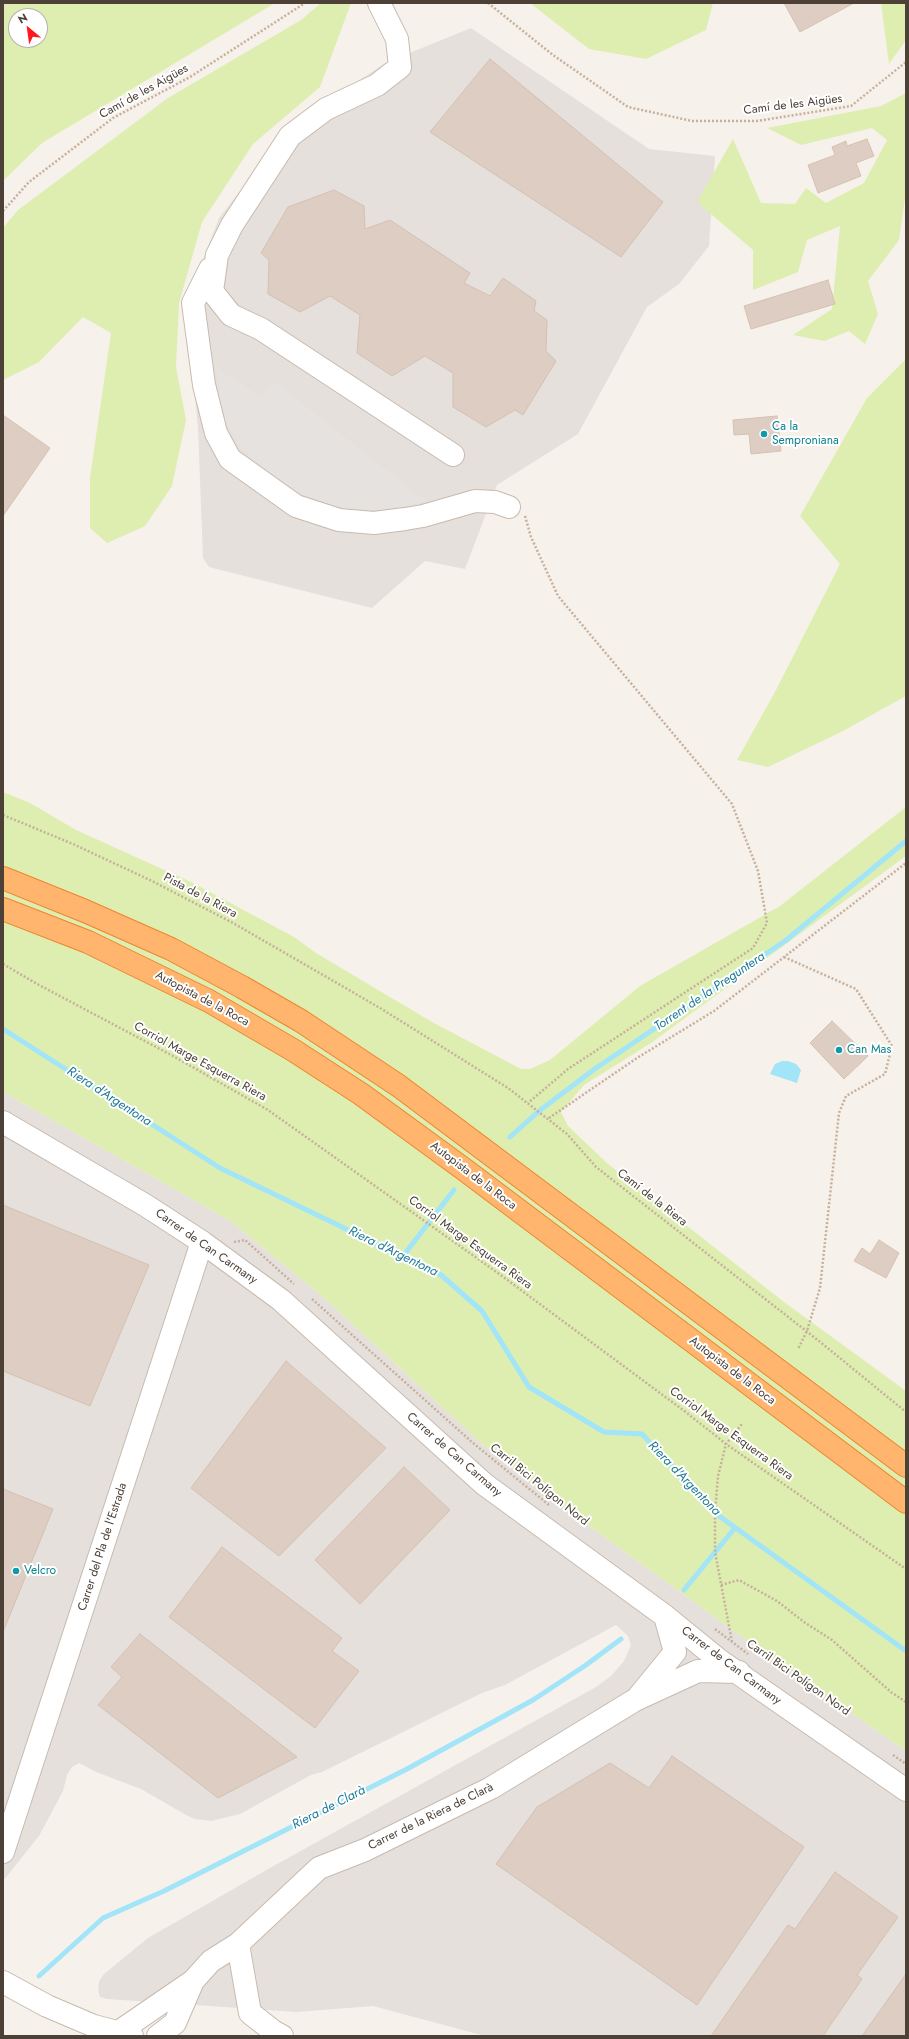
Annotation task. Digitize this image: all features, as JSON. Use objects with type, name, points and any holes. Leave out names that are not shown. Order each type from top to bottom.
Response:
[{"type":"highway","points":[[3,878],[85,911],[171,949],[301,1021],[399,1086],[906,1466]]},
{"type":"highway","name":"Autopista de la Roca","points":[[3,909],[88,942],[209,1001],[293,1050],[361,1094],[465,1170],[906,1502]]},
{"type":"street","points":[[379,3],[397,39],[400,67],[377,85],[326,109],[290,136],[232,225],[193,303],[204,385],[216,433],[230,459],[296,506],[339,520],[374,522],[405,519],[423,516],[475,501],[495,502],[509,507]]},
{"type":"street","points":[[217,255],[212,291],[231,315],[261,329],[453,455]]},
{"type":"street","name":"Carrer de Can Carmany","points":[[3,1122],[145,1205],[202,1242],[281,1300],[484,1484],[665,1616],[718,1660],[744,1663],[906,1790]]},
{"type":"street","name":"Carrer del Pla de l'Estrada","points":[[3,1852],[202,1242]]},
{"type":"street","name":"Carrer de la Riera de Clarà","points":[[635,1700],[675,1652],[665,1616]]},
{"type":"street","name":"Carrer de la Riera de Clarà","points":[[124,2034],[193,1981],[210,1961],[238,1944],[319,1868],[365,1850],[492,1788],[635,1700],[698,1671],[744,1663]]},
{"type":"street","points":[[238,1944],[250,2013],[282,2036]]},
{"type":"street","points":[[158,2036],[175,2024],[193,1981]]},
{"type":"street","points":[[3,1982],[46,2006],[94,2026],[124,2034]]},
{"type":"path","name":"Camí de les Aigües","points":[[3,211],[30,182],[113,118],[190,77],[305,3]]},
{"type":"path","name":"Camí de les Aigües","points":[[488,3],[553,55],[628,107],[692,121],[756,121],[851,106],[906,62]]},
{"type":"path","points":[[509,507],[526,516],[531,537],[558,596],[732,804],[758,871],[767,923],[753,948],[568,1069],[528,1103]]},
{"type":"path","name":"Pista de la Riera","points":[[3,815],[73,844],[152,881],[233,923],[380,1008]]},
{"type":"path","points":[[549,1118],[637,1058],[714,1011],[906,863]]},
{"type":"path","points":[[784,957],[856,989],[892,1046],[885,1074],[846,1096],[839,1113],[820,1288],[807,1331],[798,1349]]},
{"type":"path","name":"Corriol Marge Esquerra Riera","points":[[3,964],[39,985],[173,1056],[268,1110],[496,1272],[687,1413],[726,1444],[906,1569]]},
{"type":"path","name":"Camí de la Riera","points":[[380,1008],[508,1088],[549,1118],[596,1166],[807,1331],[906,1412]]},
{"type":"path","points":[[228,1244],[246,1240],[298,1287]]},
{"type":"path","name":"Carril Bici Polígon Nord","points":[[310,1297],[473,1443],[551,1507]]},
{"type":"path","points":[[742,1424],[726,1444],[718,1476],[715,1514],[715,1552],[721,1585],[744,1663]]},
{"type":"path","points":[[721,1585],[739,1580],[777,1601],[804,1622],[832,1640],[891,1692],[906,1702]]},
{"type":"path","name":"Carril Bici Polígon Nord","points":[[712,1627],[744,1663]]},
{"type":"path","points":[[887,1751],[906,1764]]},
{"type":"shaded area","points":[[471,28],[649,149],[715,156],[709,246],[679,284],[647,307],[578,434],[497,485],[465,569],[425,561],[372,608],[209,567],[203,558],[198,428],[186,304],[219,218],[300,114],[360,80],[385,63]]},
{"type":"shaded area","points":[[217,369],[262,397],[274,381],[417,494],[428,500],[390,510],[353,510],[316,503],[263,469],[238,443],[222,415]]},
{"type":"shaded area","points":[[3,1092],[229,1220],[322,1296],[480,1442],[596,1531],[738,1634],[906,1751],[906,2036],[485,2036],[373,2006],[297,2012],[107,1999],[100,1997],[98,1990],[99,1981],[104,1974],[148,1938],[270,1868],[596,1687],[611,1676],[624,1661],[631,1645],[628,1636],[616,1625],[505,1685],[482,1693],[322,1772],[311,1775],[240,1814],[211,1821],[195,1819],[141,1789],[96,1772],[79,1763],[72,1767],[67,1775],[63,1791],[39,1836],[3,1881]]},
{"type":"green space","points":[[3,3],[275,3],[42,143],[3,181]]},
{"type":"green space","points":[[321,3],[351,3],[320,87],[253,144],[202,222],[179,303],[176,367],[186,420],[172,486],[145,526],[107,543],[90,528],[90,478],[111,333],[83,317],[39,362],[3,380],[3,228],[18,210],[168,98],[301,20]]},
{"type":"green space","points":[[530,3],[713,3],[706,30],[646,59],[589,49]]},
{"type":"green space","points":[[881,3],[906,3],[906,40],[889,64]]},
{"type":"green space","points":[[906,93],[906,191],[899,240],[868,281],[878,314],[865,344],[849,331],[824,341],[793,335],[832,309],[840,226],[807,240],[798,272],[753,290],[753,250],[697,202],[733,139],[761,203],[795,204],[806,188],[826,203],[864,183],[887,140],[872,128],[801,145],[767,128],[881,106]]},
{"type":"green space","points":[[906,359],[906,696],[841,732],[768,767],[737,760],[775,692],[840,564],[800,516],[867,398]]},
{"type":"green space","points":[[3,792],[30,803],[76,830],[191,882],[294,937],[316,953],[432,1022],[521,1069],[530,1069],[550,1060],[640,986],[780,906],[906,807],[906,856],[651,1043],[584,1085],[561,1112],[568,1126],[608,1164],[784,1302],[906,1391],[906,1751],[738,1634],[596,1531],[480,1442],[322,1296],[229,1220],[3,1092]]},
{"type":"water","points":[[782,1061],[788,1061],[796,1064],[801,1070],[797,1083],[770,1074],[775,1064]]},
{"type":"building","points":[[784,3],[854,3],[800,32]]},
{"type":"building","points":[[490,59],[663,202],[621,257],[430,132]]},
{"type":"building","points":[[867,139],[874,156],[856,163],[861,176],[818,193],[808,165],[835,155],[832,147],[846,141],[847,146]]},
{"type":"building","points":[[334,190],[364,206],[365,229],[390,220],[470,273],[464,283],[490,296],[503,278],[536,301],[534,311],[547,320],[546,351],[556,361],[523,415],[515,410],[486,427],[453,407],[453,373],[425,356],[392,376],[357,353],[360,315],[330,296],[300,312],[268,294],[269,260],[261,253],[288,207]]},
{"type":"building","points":[[828,280],[835,304],[751,329],[744,306]]},
{"type":"building","points":[[3,415],[50,448],[3,516]]},
{"type":"building","name":"Ca la Semproniana","points":[[777,416],[781,451],[751,454],[749,434],[734,435],[733,420]]},
{"type":"building","name":"Can Mas","points":[[832,1021],[868,1056],[844,1079],[810,1043]]},
{"type":"building","points":[[3,1205],[149,1265],[90,1406],[3,1371]]},
{"type":"building","points":[[879,1240],[899,1253],[886,1278],[854,1261],[862,1248],[870,1254]]},
{"type":"building","points":[[286,1361],[386,1448],[279,1556],[191,1488]]},
{"type":"building","points":[[404,1467],[450,1510],[360,1604],[315,1560]]},
{"type":"building","name":"Velcro","points":[[3,1489],[53,1509],[3,1632]]},
{"type":"building","points":[[222,1547],[342,1638],[332,1651],[359,1671],[315,1728],[169,1617]]},
{"type":"building","points":[[140,1634],[297,1757],[218,1798],[98,1705],[122,1677],[111,1667]]},
{"type":"building","points":[[672,1756],[804,1847],[697,2005],[496,1864],[537,1807],[610,1763],[649,1788]]},
{"type":"building","points":[[835,1872],[898,1917],[857,1975],[862,1979],[823,2036],[711,2036],[788,1925],[795,1929]]},
{"type":"building","points":[[906,1974],[906,2036],[862,2036]]},
{"type":"waterway","name":"Torrent de la Preguntera","points":[[510,1137],[539,1111],[596,1068],[785,941],[906,841]]},
{"type":"waterway","name":"Riera d'Argentona","points":[[3,1029],[220,1168],[441,1275],[482,1311],[529,1387],[604,1432],[642,1434],[715,1513],[906,1651]]},
{"type":"waterway","points":[[403,1256],[454,1190]]},
{"type":"waterway","name":"Riera de Clarà","points":[[684,1590],[734,1529]]},
{"type":"waterway","name":"Riera de Clarà","points":[[39,1976],[103,1918],[164,1891],[407,1769],[533,1700],[586,1665],[621,1639]]},
{"type":"place","name":"Ca la Semproniana","points":[[764,434]]},
{"type":"place","name":"Can Mas","points":[[839,1050]]},
{"type":"place","name":"Velcro","points":[[16,1571]]}]
